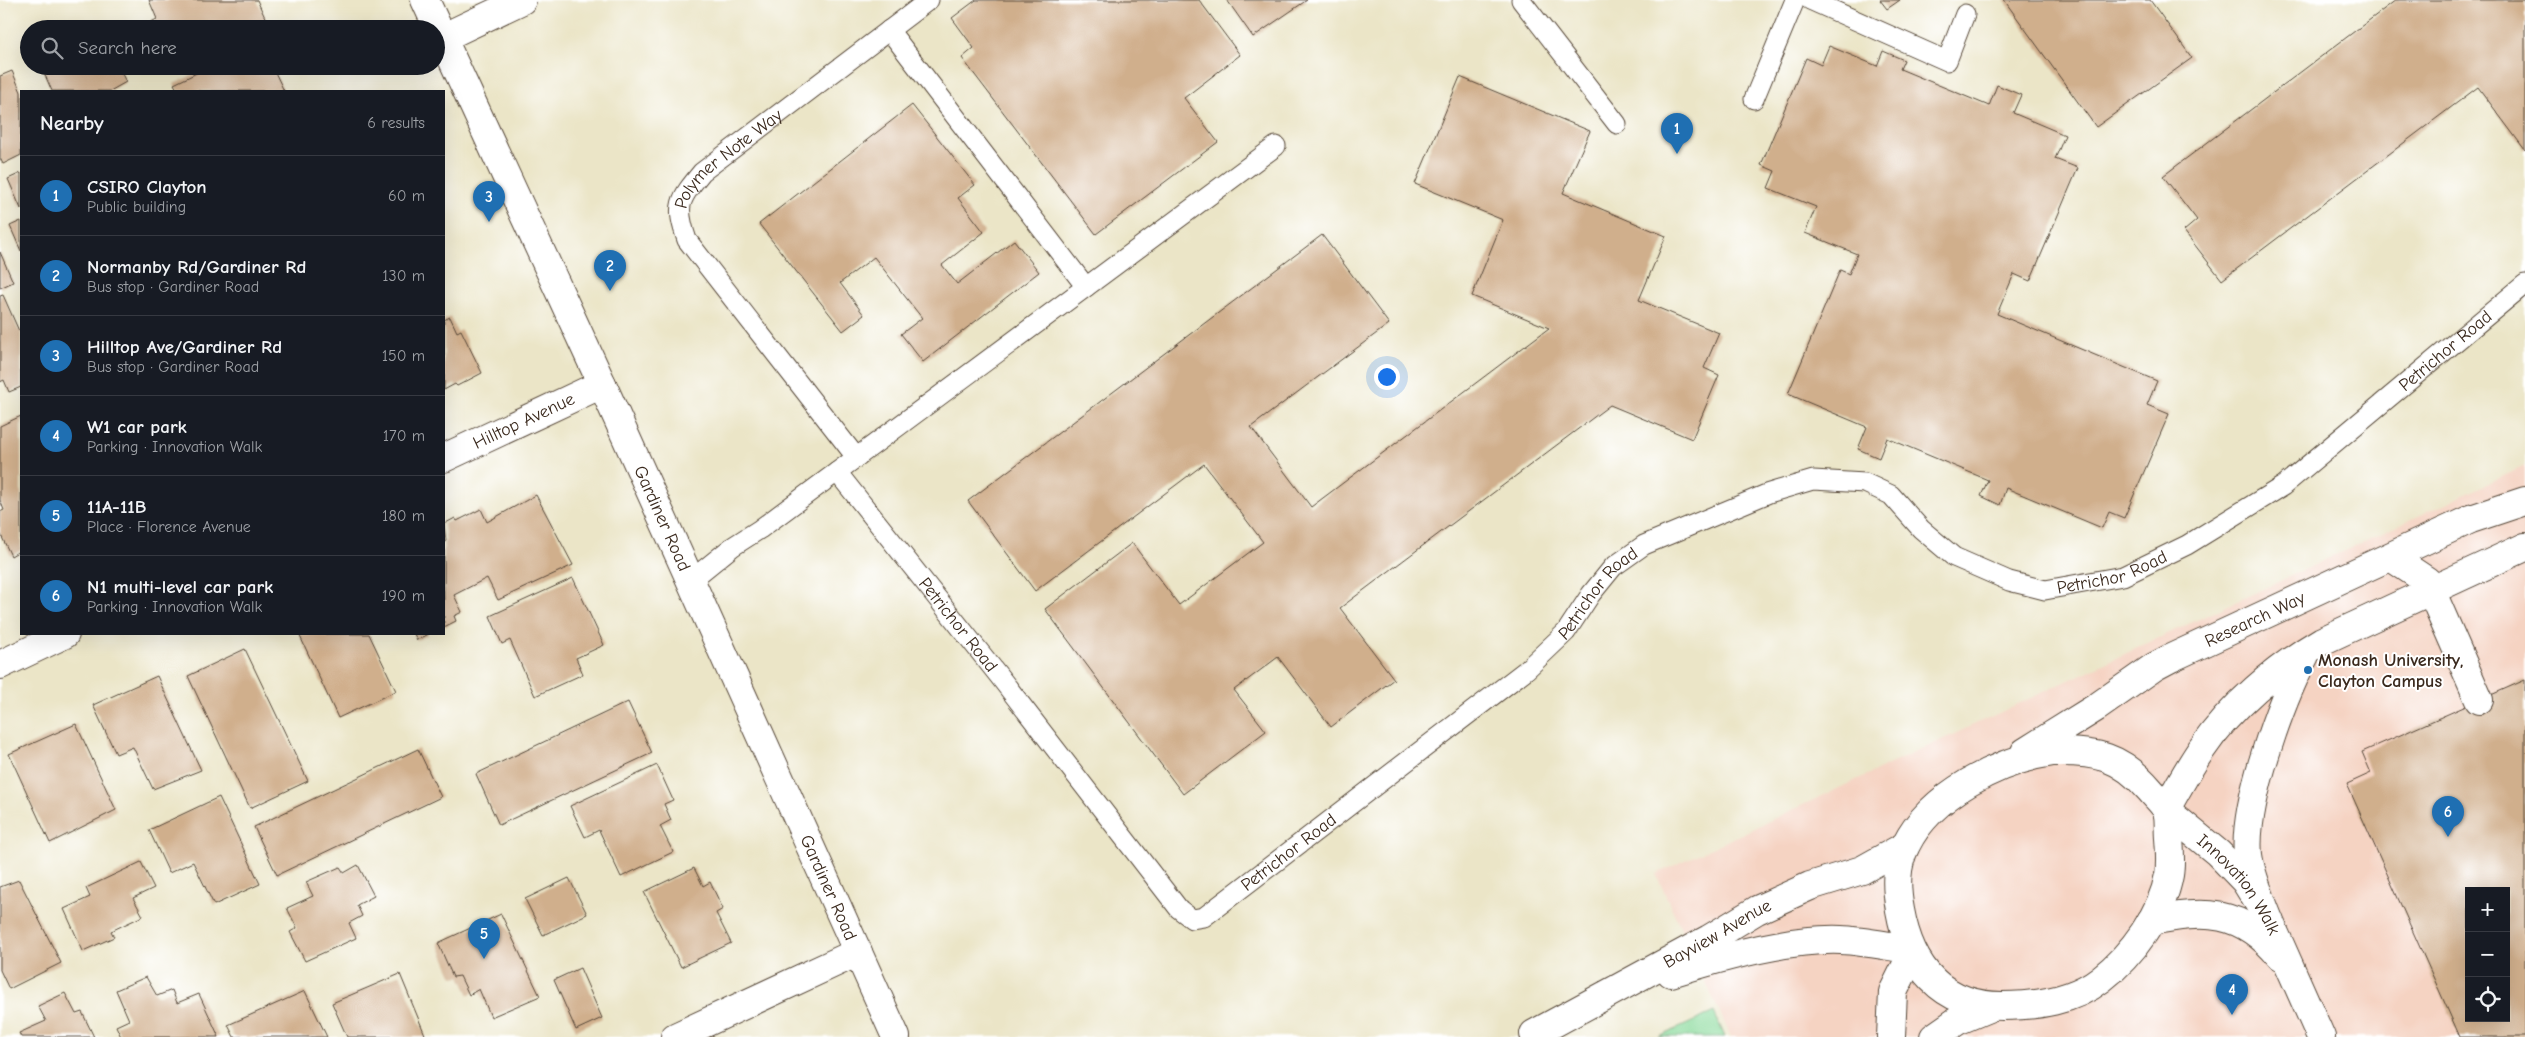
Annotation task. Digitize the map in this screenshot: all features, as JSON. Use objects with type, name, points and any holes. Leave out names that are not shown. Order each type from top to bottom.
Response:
[{"type":"street","name":"Gardiner Road","points":[[425,0],[434,20]]},
{"type":"street","points":[[445,37],[522,0]]},
{"type":"street","name":"Gardiner Road","points":[[445,44],[602,384],[896,1037]]},
{"type":"street","name":"Hilltop Avenue","points":[[445,458],[602,384]]},
{"type":"street","name":"Research Way","points":[[2000,767],[2082,717],[2154,667],[2471,519],[2525,500]]},
{"type":"street","points":[[2000,767],[1963,786],[1948,797],[1922,821],[1905,846],[1897,873],[1896,885],[1903,927],[1911,952],[1927,975],[1943,988],[1964,1000],[1993,1006],[2052,1002],[2086,988],[2115,967],[2151,921],[2164,893],[2169,874],[2170,854],[2166,810],[2202,749],[2222,723],[2260,685],[2308,649],[2525,547]]},
{"type":"street","points":[[2391,557],[2427,581],[2479,700]]},
{"type":"street","points":[[0,665],[63,635]]},
{"type":"street","points":[[2268,920],[2250,863],[2249,822],[2280,709],[2308,649]]},
{"type":"street","name":"Innovation Walk","points":[[2000,767],[2034,755],[2053,752],[2073,752],[2105,756],[2136,773],[2166,810],[2237,871],[2255,895],[2321,1037]]},
{"type":"street","name":"Bayview Avenue","points":[[1530,1035],[1708,939],[1764,906],[1810,886],[1862,870],[1905,846]]},
{"type":"street","name":"Innovation Walk","points":[[2151,921],[2200,913],[2213,914],[2232,920],[2262,937],[2282,959],[2292,974]]},
{"type":"street","name":"Bayview Avenue","points":[[1530,1035],[1657,977],[1709,961],[1800,943],[1825,941],[1852,941],[1911,952]]},
{"type":"street","points":[[675,1037],[858,952]]},
{"type":"street","points":[[1891,1037],[1893,992],[1911,952]]},
{"type":"street","points":[[1934,1037],[1957,1021],[1993,1006]]},
{"type":"lane","name":"Polymer Note Way","points":[[856,457],[688,240],[679,216],[684,194],[702,172],[928,0]]},
{"type":"lane","points":[[1520,0],[1617,124]]},
{"type":"lane","points":[[1754,99],[1796,0]]},
{"type":"lane","points":[[1810,0],[1947,61],[1965,14]]},
{"type":"lane","points":[[889,30],[1086,287]]},
{"type":"lane","points":[[690,581],[732,547],[760,529],[1276,146]]},
{"type":"lane","name":"Petrichor Road","points":[[837,472],[999,676],[1179,909],[1192,919],[1204,917],[1526,670],[1566,632],[1591,594],[1613,568],[1644,545],[1769,493],[1813,480],[1865,483],[1891,495],[1921,529],[1954,557],[2010,581],[2045,590],[2123,576],[2187,545],[2283,486],[2525,284]]},
{"type":"shaded area","name":"Monash University, Clayton Campus","points":[[2525,466],[2525,1037],[1731,1037],[1656,874]]},
{"type":"green space","points":[[1714,1012],[1725,1037],[1659,1037]]},
{"type":"building","points":[[149,0],[257,0],[266,20],[155,20],[157,19]]},
{"type":"building","points":[[976,0],[1199,0],[1240,55],[1184,98],[1218,142],[1096,234],[962,58],[974,48],[952,18]]},
{"type":"building","points":[[1227,0],[1307,0],[1253,37]]},
{"type":"building","points":[[1880,0],[1900,0],[1887,9]]},
{"type":"building","points":[[2004,0],[2150,0],[2192,58],[2096,127]]},
{"type":"building","points":[[2396,0],[2525,0],[2525,150],[2478,87],[2222,280],[2184,231],[2197,220],[2163,176]]},
{"type":"building","points":[[1829,46],[1877,66],[1883,51],[1904,60],[1900,69],[1989,106],[1997,85],[2021,95],[2013,113],[2065,135],[2055,159],[2078,168],[2030,281],[2014,274],[1997,314],[2157,381],[2147,405],[2169,414],[2124,518],[2109,512],[2102,528],[2006,488],[2000,505],[1981,496],[1988,480],[1887,438],[1879,458],[1858,449],[1867,427],[1788,394],[1840,270],[1849,274],[1857,254],[1805,233],[1816,207],[1768,188],[1775,171],[1761,165],[1806,58],[1821,65]]},
{"type":"building","points":[[12,71],[20,90],[20,156],[3,164],[0,158],[0,76]]},
{"type":"building","points":[[45,75],[122,75],[126,82],[112,90],[52,90]]},
{"type":"building","points":[[192,75],[276,75],[284,90],[177,90],[174,84]]},
{"type":"building","points":[[1460,77],[1590,131],[1563,193],[1666,236],[1639,300],[1719,333],[1704,368],[1719,375],[1692,439],[1610,405],[1340,608],[1394,679],[1331,727],[1278,657],[1234,690],[1266,731],[1183,794],[1045,609],[1132,543],[1179,605],[1263,542],[1204,464],[1035,591],[968,501],[1322,235],[1389,324],[1251,427],[1311,507],[1549,328],[1472,296],[1503,220],[1415,184]]},
{"type":"building","points":[[912,105],[975,185],[958,198],[984,232],[942,265],[957,284],[1014,240],[1039,272],[923,362],[901,334],[922,318],[874,257],[840,283],[864,315],[843,331],[759,224]]},
{"type":"building","points":[[20,173],[20,207],[8,179]]},
{"type":"building","points":[[20,221],[20,249],[10,226]]},
{"type":"building","points":[[0,252],[13,282],[0,288]]},
{"type":"building","points":[[3,295],[20,330],[20,387],[9,392],[4,380],[0,382],[0,296]]},
{"type":"building","points":[[450,317],[457,332],[461,330],[482,373],[457,386],[455,384],[445,389],[445,320]]},
{"type":"building","points":[[20,416],[20,551],[11,556],[0,533],[0,512],[4,510],[0,500],[0,426]]},
{"type":"building","points":[[536,495],[573,565],[498,600],[487,578],[454,595],[462,612],[454,616],[456,621],[445,626],[445,523],[455,518],[457,521],[481,509],[487,522]]},
{"type":"building","points":[[573,578],[604,645],[576,658],[583,674],[535,696],[510,640],[502,644],[490,616]]},
{"type":"building","points":[[299,635],[369,635],[396,691],[338,718]]},
{"type":"building","points":[[414,635],[427,635],[417,640]]},
{"type":"building","points":[[245,649],[308,781],[250,808],[188,676]]},
{"type":"building","points":[[157,676],[201,770],[153,789],[133,747],[116,754],[93,705]]},
{"type":"building","points":[[2525,680],[2525,1037],[2460,1037],[2347,784],[2371,773],[2362,752]]},
{"type":"building","points":[[628,702],[652,753],[499,825],[476,774]]},
{"type":"building","points":[[76,724],[116,810],[50,843],[9,754]]},
{"type":"building","points":[[418,749],[441,797],[277,875],[254,827]]},
{"type":"building","points":[[657,765],[673,800],[664,804],[671,820],[660,826],[673,852],[621,877],[599,830],[585,837],[570,806]]},
{"type":"building","points":[[219,797],[260,884],[214,905],[193,862],[169,873],[149,830]]},
{"type":"building","points":[[141,862],[154,888],[133,898],[143,916],[111,931],[114,937],[83,951],[64,909],[90,897],[86,888]]},
{"type":"building","points":[[358,865],[374,896],[357,905],[362,916],[349,923],[356,938],[305,961],[290,932],[297,928],[287,908],[313,896],[306,882],[340,867],[344,873]]},
{"type":"building","points":[[694,868],[703,886],[710,882],[723,909],[716,913],[731,943],[681,967],[644,892]]},
{"type":"building","points":[[569,878],[587,914],[543,935],[525,899]]},
{"type":"building","points":[[19,880],[61,963],[9,989],[0,970],[0,887]]},
{"type":"building","points":[[501,914],[540,996],[491,1017],[479,989],[469,995],[460,976],[453,977],[438,943]]},
{"type":"building","points":[[580,968],[602,1018],[576,1030],[554,980]]},
{"type":"building","points":[[400,974],[426,1037],[347,1037],[332,1003]]},
{"type":"building","points":[[146,977],[157,996],[172,990],[177,1003],[199,994],[219,1037],[121,1037],[116,1026],[129,1020],[116,990]]},
{"type":"building","points":[[305,991],[327,1037],[234,1037],[228,1025]]},
{"type":"building","points":[[65,993],[76,1014],[82,1012],[94,1037],[21,1037],[19,1033],[46,1021],[38,1006]]},
{"type":"place","name":"CSIRO Clayton","points":[[1677,154]]},
{"type":"place","name":"Hilltop Ave/Gardiner Rd","points":[[489,222]]},
{"type":"place","name":"Normanby Rd/Gardiner Rd","points":[[610,291]]},
{"type":"place","name":"Monash University, Clayton Campus","points":[[2308,670]]},
{"type":"place","name":"N1 multi-level car park","points":[[2448,837]]},
{"type":"place","name":"11A-11B","points":[[484,959]]},
{"type":"place","name":"W1 car park","points":[[2232,1015]]}]
